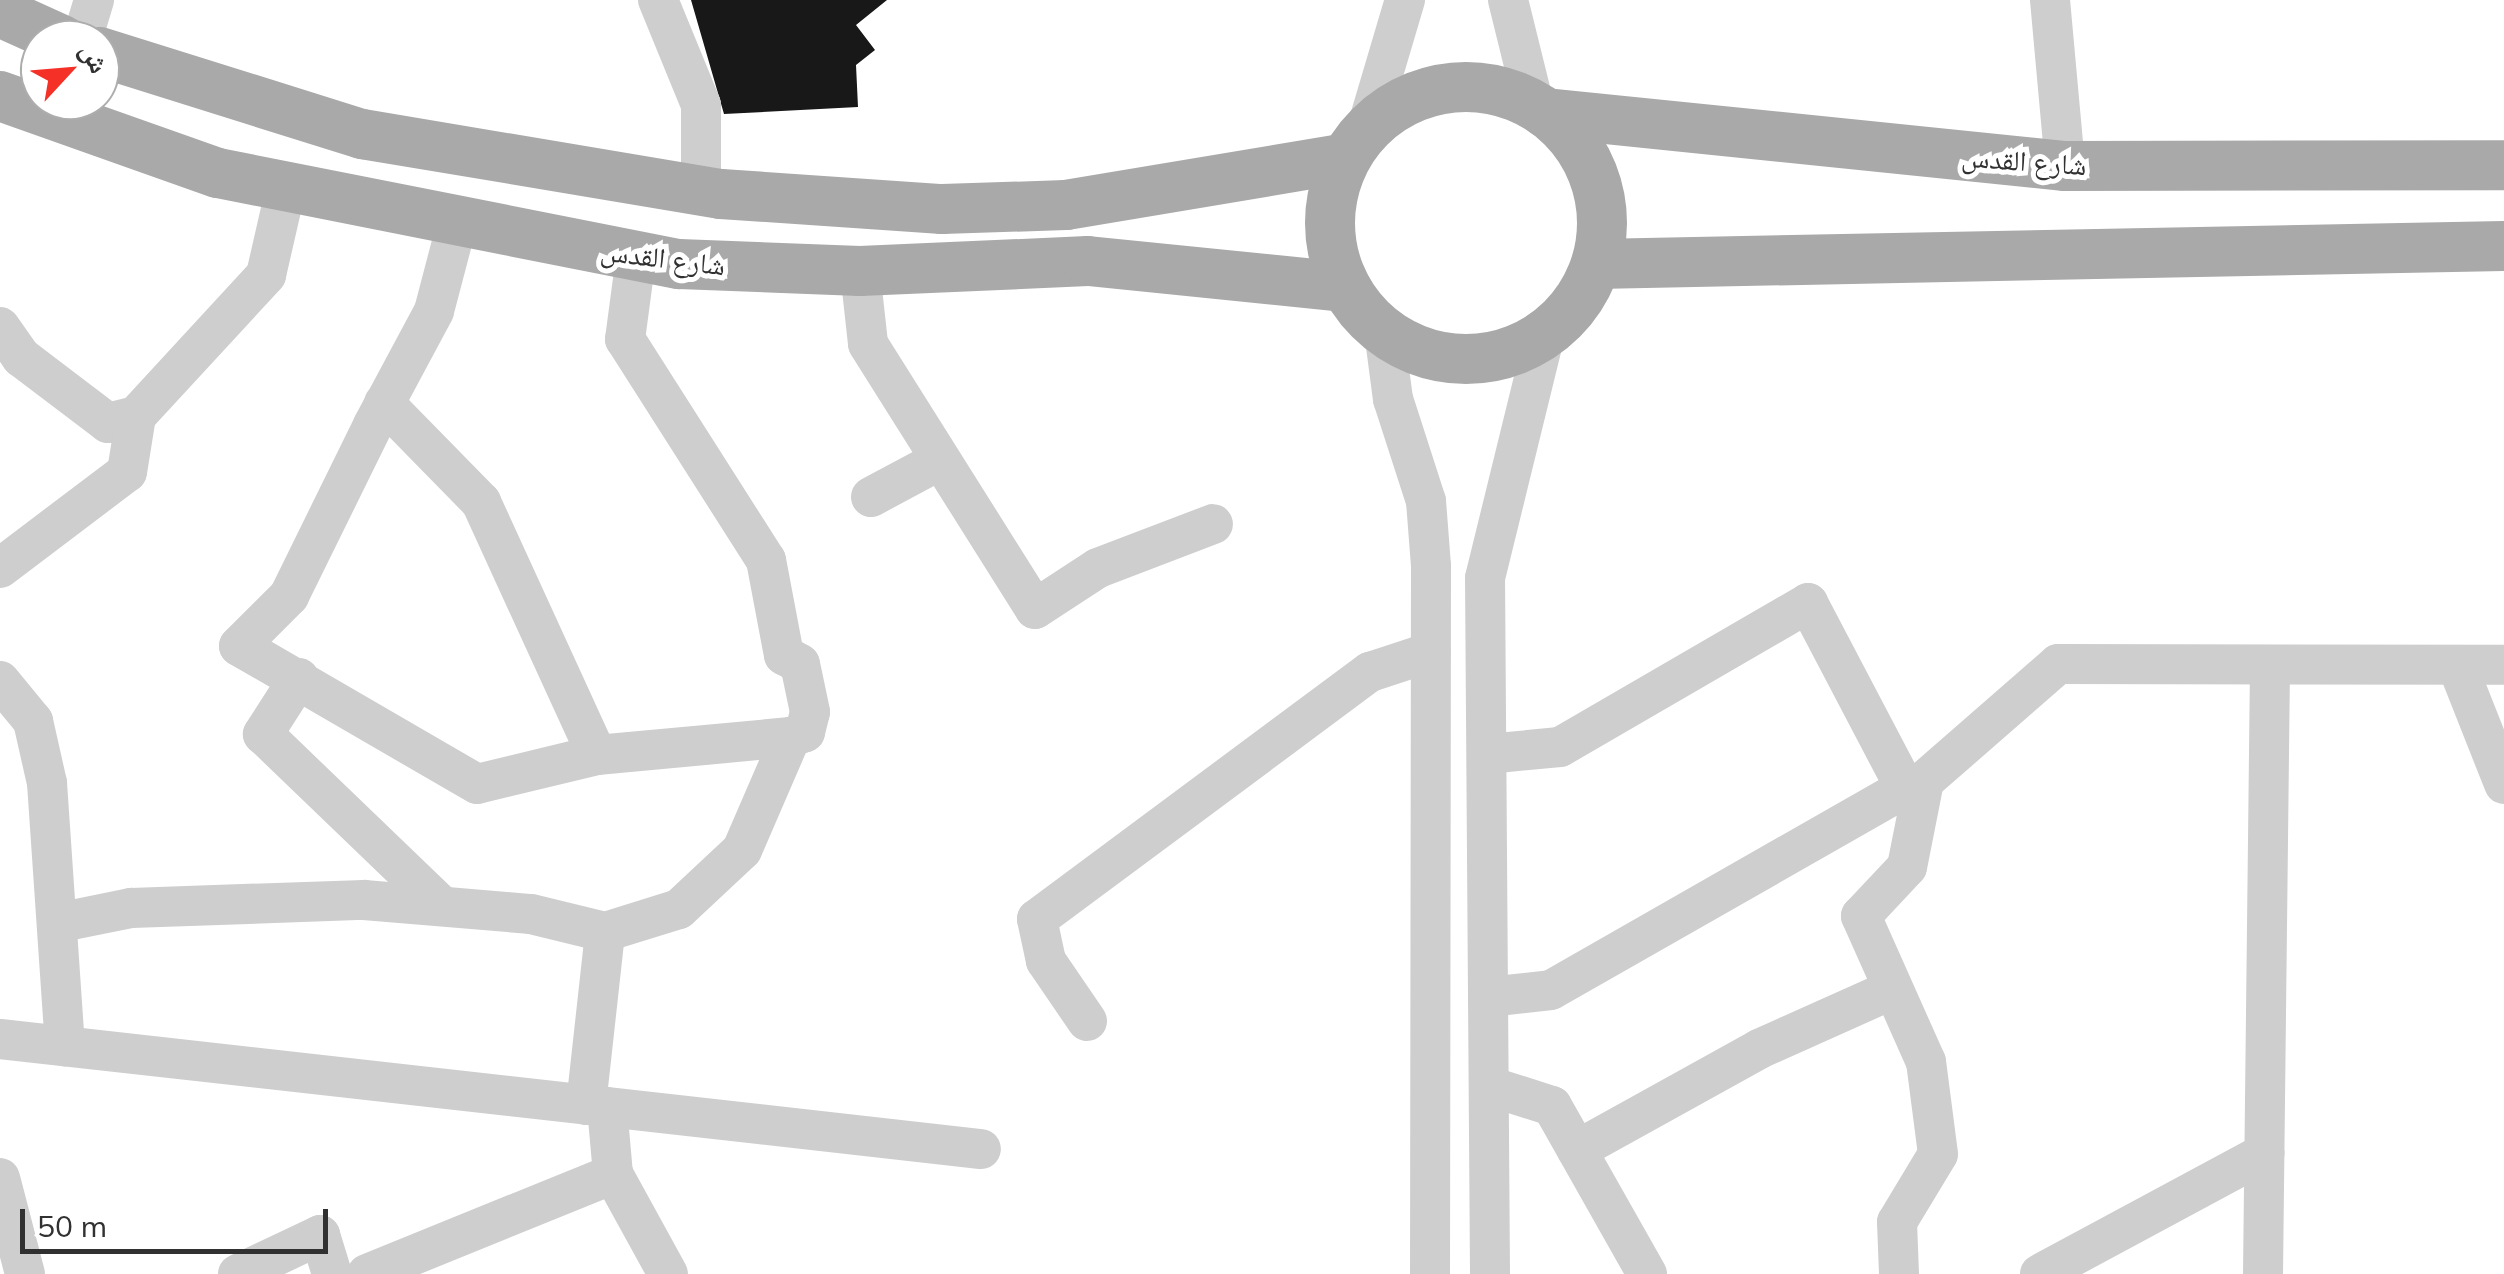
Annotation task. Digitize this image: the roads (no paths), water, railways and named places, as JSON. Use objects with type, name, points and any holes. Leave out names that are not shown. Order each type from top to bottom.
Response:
[{"type":"main road","points":[[120,58],[362,134],[701,191],[942,209],[1066,205],[1356,143],[1428,91],[1500,91],[1540,109],[1589,165],[1600,198],[1596,264],[1545,334],[1481,358],[1447,358],[1384,332],[1346,287],[1330,222],[1356,143]]},
{"type":"main road","name":"شارع القدس","points":[[0,96],[286,188],[456,227],[636,257],[860,271],[1088,261],[1346,287]]},
{"type":"main road","name":"شارع القدس","points":[[1540,109],[2065,166],[2504,165]]},
{"type":"main road","points":[[1596,264],[2504,246]]},
{"type":"street","points":[[658,0],[701,104],[701,191]]},
{"type":"street","points":[[1356,143],[1404,0]]},
{"type":"street","points":[[1508,0],[1540,109]]},
{"type":"street","points":[[2050,0],[2065,166]]},
{"type":"street","points":[[0,568],[128,472],[136,416],[266,275],[286,188]]},
{"type":"street","points":[[456,227],[434,311],[289,596],[240,646],[477,784],[597,755],[805,732],[810,712],[800,664],[784,655],[766,560],[625,339],[636,257]]},
{"type":"street","points":[[860,271],[868,344],[938,461],[1035,608],[1098,568],[1213,524]]},
{"type":"street","points":[[0,327],[20,357],[108,422],[136,416]]},
{"type":"street","points":[[1384,332],[1393,398],[1426,501],[1431,652],[1430,1274]]},
{"type":"street","points":[[1490,1274],[1485,578],[1545,334]]},
{"type":"street","points":[[384,403],[481,502],[597,755]]},
{"type":"street","points":[[871,497],[938,461]]},
{"type":"street","points":[[1487,754],[1560,747],[1808,603],[1914,785],[1907,868],[1861,916],[1926,1062],[1938,1154],[1896,1222],[1900,1274]]},
{"type":"street","points":[[1087,1021],[1046,961],[1037,919],[1370,672],[1431,652]]},
{"type":"street","points":[[1488,997],[1551,990],[1914,785],[2058,664],[2504,665]]},
{"type":"street","points":[[2263,1274],[2270,665]]},
{"type":"street","points":[[2457,665],[2504,784]]},
{"type":"street","points":[[298,678],[262,734],[442,906]]},
{"type":"street","points":[[0,682],[33,721],[48,783],[65,1046]]},
{"type":"street","points":[[57,923],[246,901],[442,906],[606,932],[679,909],[742,850],[791,736]]},
{"type":"street","points":[[606,932],[596,1106],[613,1174],[668,1274]]},
{"type":"street","points":[[1578,1150],[1759,1049],[1891,990]]},
{"type":"street","points":[[0,1038],[981,1149]]},
{"type":"street","points":[[1489,1086],[1552,1106],[1647,1274]]},
{"type":"street","points":[[2040,1274],[2265,1154]]},
{"type":"street","points":[[366,1274],[613,1174]]},
{"type":"street","points":[[0,1178],[24,1274]]},
{"type":"street","points":[[238,1274],[320,1235],[332,1274]]}]
